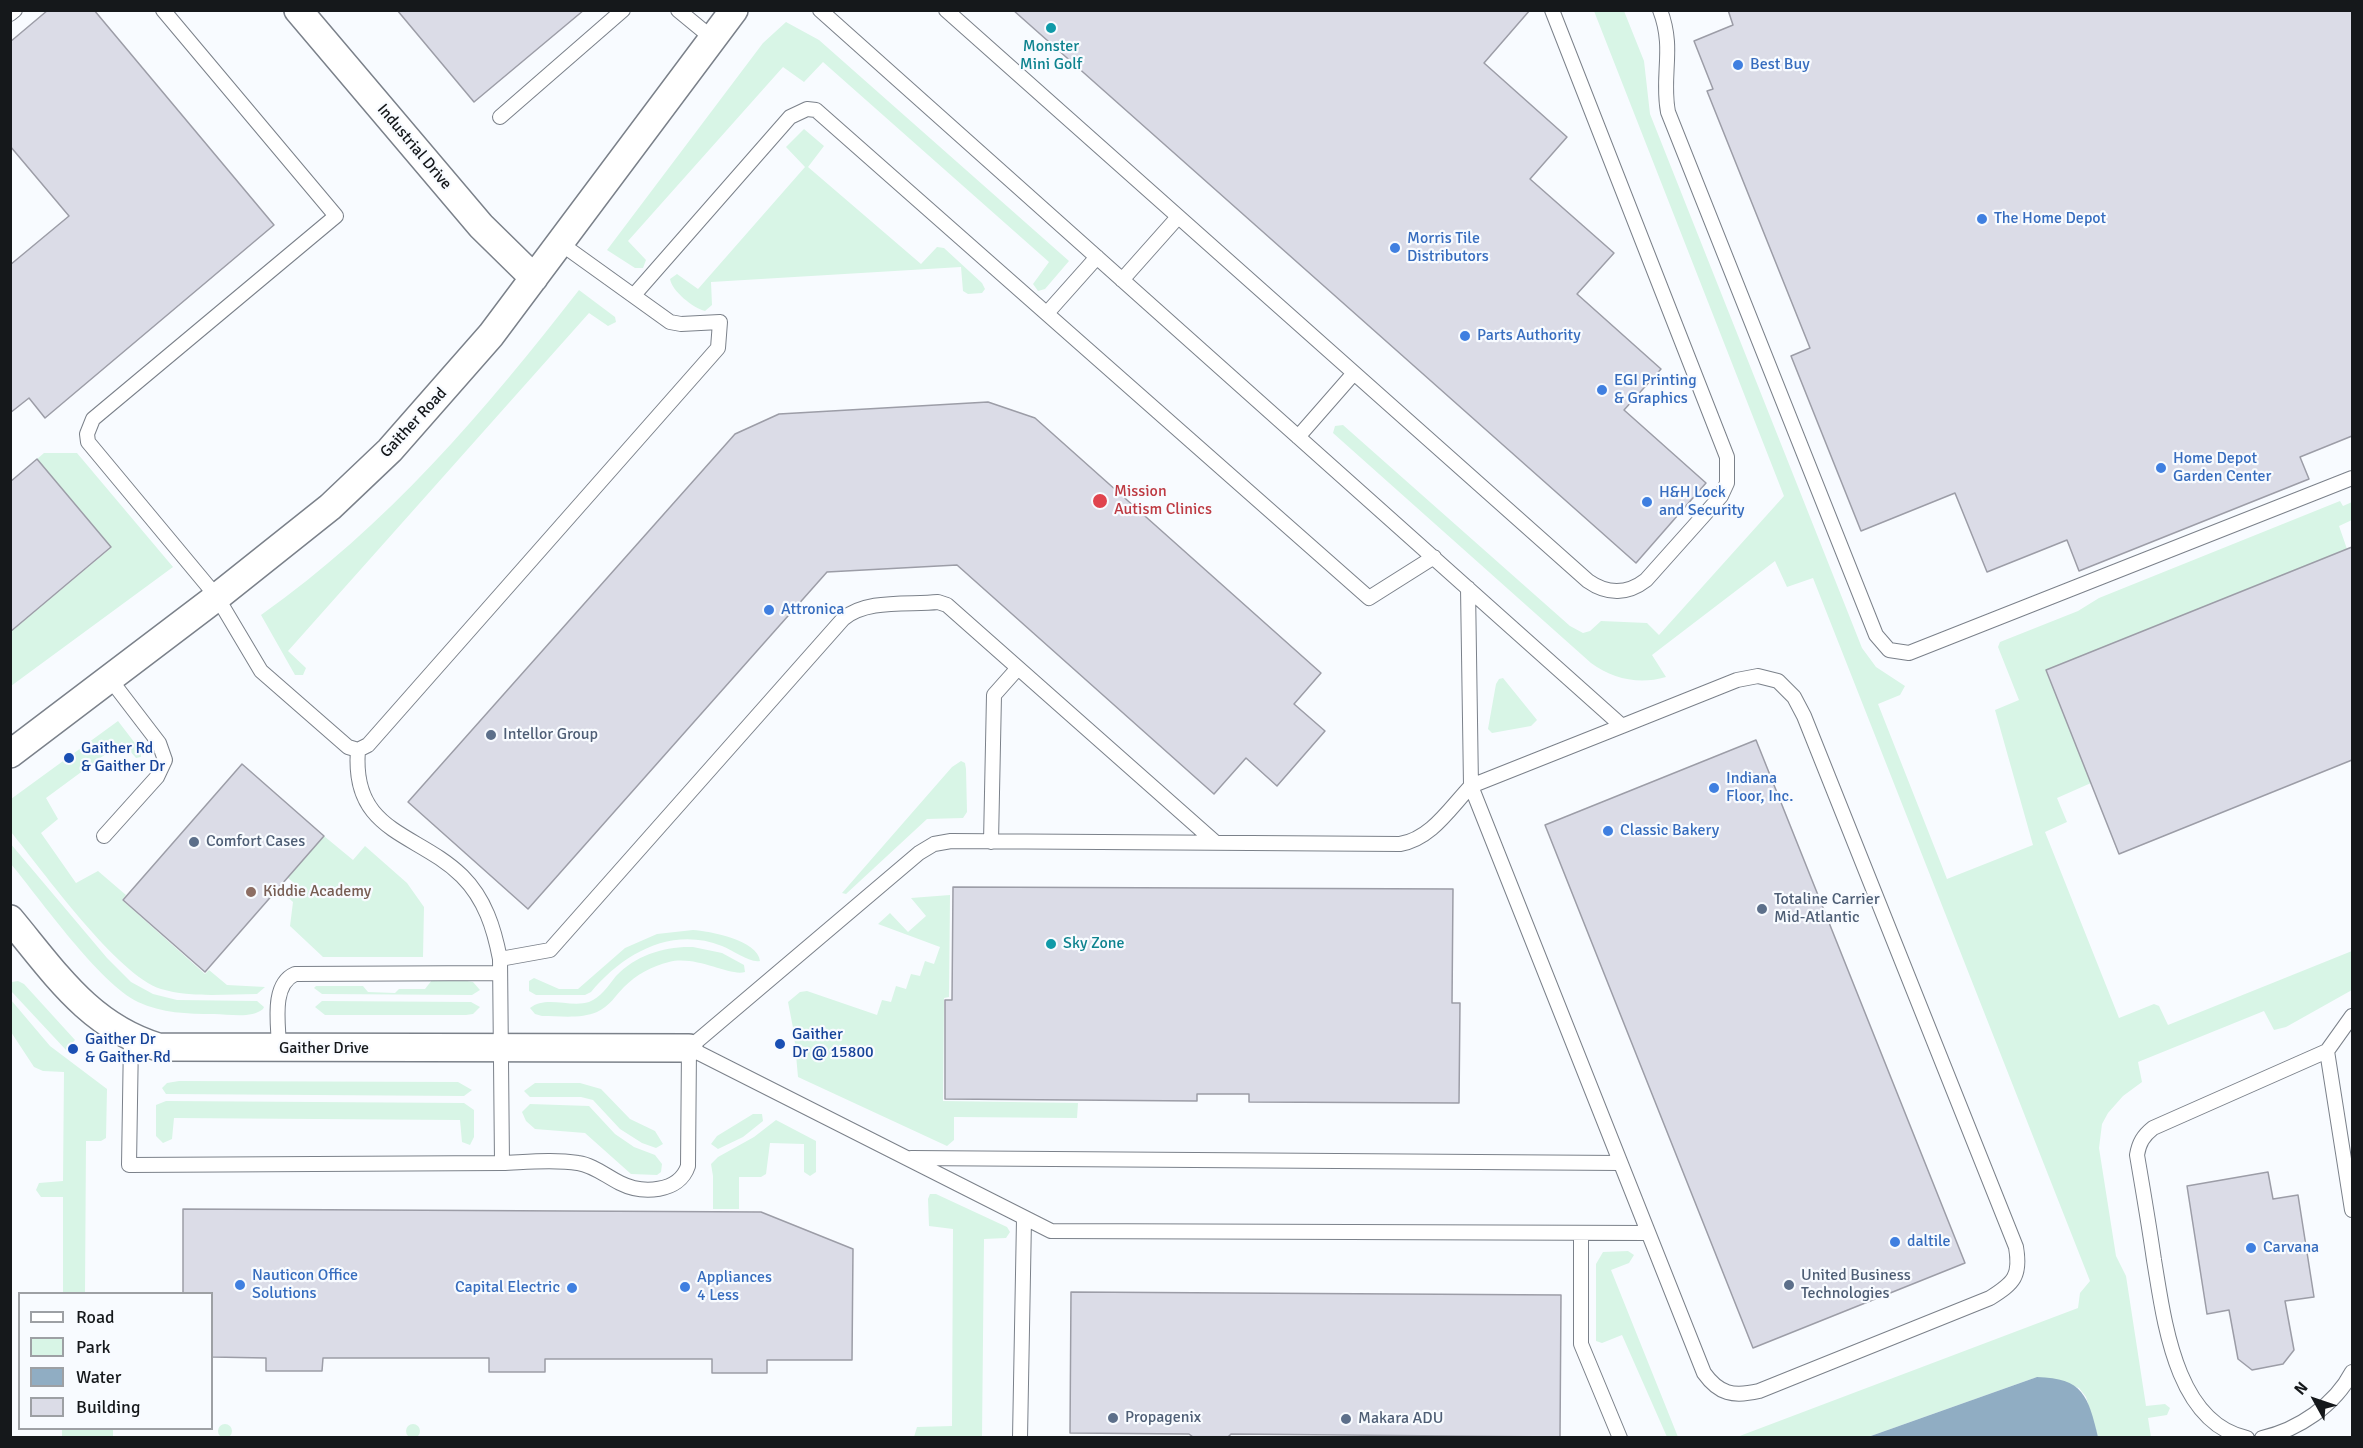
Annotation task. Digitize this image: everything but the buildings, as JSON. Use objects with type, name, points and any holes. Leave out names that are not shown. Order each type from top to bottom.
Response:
[{"type":"street","name":"Industrial Drive","points":[[298,10],[481,226],[534,278]]},
{"type":"street","name":"Gaither Road","points":[[10,754],[217,597],[330,507],[390,450],[446,389],[534,278],[734,10]]},
{"type":"street","name":"Gaither Drive","points":[[15,933],[88,1010],[108,1026],[131,1039],[158,1047],[689,1048]]},
{"type":"lane","points":[[10,14],[15,10]]},
{"type":"lane","points":[[163,10],[336,216],[93,419],[87,434],[92,448],[217,597],[261,671],[348,747],[358,750],[368,745],[718,348],[720,322],[681,324],[670,322],[560,243]]},
{"type":"lane","points":[[500,117],[623,10]]},
{"type":"lane","points":[[678,10],[712,38]]},
{"type":"lane","points":[[820,10],[1622,726]]},
{"type":"lane","points":[[946,10],[1588,581],[1604,590],[1630,590],[1646,580],[1725,489],[1728,470],[1724,445],[1552,10]]},
{"type":"lane","points":[[1660,10],[1668,36],[1666,99],[1668,112],[1876,635],[1889,650],[1909,653],[2352,478]]},
{"type":"lane","points":[[634,295],[790,117],[807,109],[825,116],[1369,598],[1434,557]]},
{"type":"lane","points":[[1122,280],[1178,216]]},
{"type":"lane","points":[[1048,312],[1097,257]]},
{"type":"lane","points":[[1298,436],[1353,373]]},
{"type":"lane","points":[[131,1039],[129,1165],[576,1162],[629,1186],[667,1188],[681,1180],[688,1167],[689,1048],[919,853],[942,843],[1407,843],[1427,833],[1471,786],[1737,680],[1758,676],[1778,681],[1794,697],[1840,804],[2016,1247],[2018,1263],[2016,1277],[2005,1289],[1990,1298],[1759,1391],[1728,1394],[1714,1386],[1704,1373],[1471,786],[1468,588]]},
{"type":"lane","points":[[500,959],[550,950],[854,610],[866,607],[943,603],[1216,843]]},
{"type":"lane","points":[[991,842],[994,695],[1018,668]]},
{"type":"lane","points":[[104,836],[157,777],[165,760],[159,743],[110,679]]},
{"type":"lane","points":[[358,750],[358,774],[369,804],[390,829],[448,864],[475,891],[495,934],[500,959],[502,1162]]},
{"type":"lane","points":[[279,1049],[280,989],[285,980],[295,974],[500,973]]},
{"type":"lane","points":[[2247,1437],[2225,1431],[2206,1412],[2185,1383],[2168,1343],[2137,1155],[2141,1140],[2153,1128],[2327,1052],[2352,1016]]},
{"type":"lane","points":[[689,1048],[1024,1219],[1059,1232],[1648,1233]]},
{"type":"lane","points":[[2327,1052],[2352,1210]]},
{"type":"lane","points":[[906,1158],[1620,1163]]},
{"type":"lane","points":[[1020,1437],[1024,1219]]},
{"type":"lane","points":[[1581,1233],[1581,1344],[1620,1437]]},
{"type":"lane","points":[[2262,1437],[2289,1430],[2304,1421],[2336,1393],[2352,1372]]},
{"type":"green space","points":[[1594,11],[1624,11],[1644,61],[1650,114],[1862,648],[1876,667],[1905,686],[1900,695],[1878,704],[1947,879],[2033,845],[1995,710],[2019,700],[1998,647],[2000,642],[2078,611],[2099,598],[2340,501],[2343,506],[2352,502],[2352,520],[2339,526],[2347,549],[2091,783],[2057,798],[2067,822],[2045,832],[2119,1018],[2154,1004],[2159,1006],[2168,1025],[2352,951],[2352,990],[2286,1027],[2274,1030],[2264,1011],[2138,1062],[2142,1082],[2123,1096],[2108,1113],[2102,1124],[2099,1148],[2116,1256],[2126,1276],[2146,1406],[2165,1404],[2170,1408],[2167,1415],[2148,1418],[2151,1437],[2098,1437],[2086,1397],[2079,1388],[2037,1377],[1868,1437],[1737,1437],[2078,1308],[2080,1293],[2090,1281],[1813,578],[1787,587],[1775,561],[1652,655],[1666,677],[1636,680],[1617,677],[1591,663],[1333,433],[1335,426],[1343,425],[1570,626],[1583,633],[1590,631],[1601,621],[1647,623],[1659,635],[1784,496]]},
{"type":"green space","points":[[786,22],[819,40],[1069,261],[1045,289],[1038,291],[1033,284],[1049,262],[823,62],[804,82],[783,67],[628,241],[646,260],[643,268],[635,268],[607,250],[763,43]]},
{"type":"green space","points":[[804,129],[824,146],[808,167],[921,264],[937,247],[944,248],[982,283],[985,289],[982,293],[968,294],[963,291],[961,267],[711,282],[712,305],[705,311],[684,298],[675,289],[670,279],[677,274],[698,289],[805,167],[786,147]]},
{"type":"green space","points":[[579,290],[615,317],[616,322],[608,326],[589,313],[288,651],[306,668],[303,675],[295,675],[261,615],[351,544],[392,505],[470,423]]},
{"type":"green space","points":[[44,453],[77,453],[173,567],[11,686],[10,628],[13,630],[111,548],[37,459]]},
{"type":"green space","points":[[1503,678],[1537,720],[1531,726],[1492,733],[1488,729],[1496,684],[1499,679]]},
{"type":"green space","points":[[118,721],[141,751],[141,757],[136,758],[122,742],[46,798],[58,819],[41,833],[76,883],[98,871],[126,895],[122,900],[205,974],[209,970],[227,985],[265,987],[257,994],[184,994],[161,989],[143,980],[103,944],[11,832],[11,799]]},
{"type":"green space","points":[[961,761],[965,763],[966,769],[967,812],[963,818],[927,819],[846,894],[842,893],[952,767]]},
{"type":"green space","points":[[324,836],[353,860],[365,846],[407,883],[424,907],[423,957],[323,957],[290,926],[293,902],[285,895],[295,884],[287,877]]},
{"type":"green space","points":[[10,843],[107,958],[131,982],[153,994],[177,1000],[257,1001],[264,1007],[263,1009],[252,1014],[240,1015],[194,1014],[156,1009],[138,1002],[106,978],[54,918],[11,864]]},
{"type":"green space","points":[[950,895],[949,997],[944,998],[943,1101],[1078,1103],[1077,1118],[954,1117],[954,1140],[947,1146],[798,1077],[794,1033],[788,1002],[800,992],[807,991],[877,1015],[882,1000],[891,1002],[896,986],[906,989],[911,974],[920,976],[925,961],[934,964],[940,947],[878,924],[890,913],[908,932],[926,916],[911,898]]},
{"type":"green space","points":[[693,930],[710,932],[742,942],[751,947],[760,961],[746,958],[722,946],[685,939],[649,947],[633,955],[585,995],[536,995],[529,991],[529,981],[534,978],[559,989],[578,989],[625,948],[657,934]]},
{"type":"green space","points":[[693,947],[722,953],[744,965],[745,972],[731,972],[691,961],[669,962],[639,975],[605,1007],[591,1014],[570,1017],[542,1016],[535,1014],[530,1008],[543,1002],[574,1004],[589,1002],[601,994],[624,969],[642,957],[672,948]]},
{"type":"green space","points":[[445,977],[473,982],[480,990],[472,995],[322,994],[314,988],[316,986],[363,986],[368,992],[395,993],[399,989],[425,989],[432,980]]},
{"type":"green space","points":[[18,981],[24,984],[75,1040],[66,1050],[11,991],[12,982]]},
{"type":"green space","points":[[11,1000],[50,1046],[107,1089],[106,1138],[101,1141],[86,1141],[85,1292],[63,1292],[63,1197],[41,1197],[36,1190],[39,1183],[63,1181],[64,1072],[43,1071],[34,1067],[11,1032]]},
{"type":"green space","points":[[322,1001],[471,1002],[480,1007],[473,1014],[466,1015],[325,1015],[315,1007]]},
{"type":"green space","points":[[179,1081],[458,1082],[472,1090],[464,1096],[166,1094],[162,1088],[167,1083]]},
{"type":"green space","points":[[535,1083],[580,1083],[601,1089],[630,1119],[655,1131],[663,1144],[656,1148],[642,1143],[620,1129],[593,1100],[581,1097],[530,1097],[524,1091]]},
{"type":"green space","points":[[166,1101],[464,1103],[474,1110],[474,1137],[470,1145],[462,1142],[460,1120],[174,1118],[172,1139],[163,1143],[156,1136],[156,1105]]},
{"type":"green space","points":[[530,1104],[589,1106],[615,1134],[634,1147],[655,1155],[662,1164],[661,1172],[657,1175],[631,1174],[585,1133],[535,1129],[526,1121],[522,1112]]},
{"type":"green space","points":[[753,1114],[762,1114],[763,1121],[743,1137],[718,1149],[711,1144],[717,1136]]},
{"type":"green space","points":[[776,1120],[816,1141],[816,1172],[810,1176],[804,1172],[804,1144],[770,1143],[766,1174],[761,1177],[739,1177],[739,1209],[713,1209],[711,1164],[718,1157],[754,1137]]},
{"type":"green space","points":[[930,1194],[936,1194],[1007,1227],[1010,1232],[1006,1238],[984,1239],[982,1437],[914,1437],[917,1427],[952,1426],[953,1229],[929,1226],[928,1199]]},
{"type":"green space","points":[[1628,1251],[1634,1255],[1629,1263],[1611,1270],[1678,1437],[1667,1437],[1622,1335],[1602,1343],[1596,1341],[1596,1264],[1603,1252]]},
{"type":"green space","points":[[225,1424],[230,1426],[232,1431],[230,1436],[225,1438],[220,1436],[218,1431],[220,1426]]},
{"type":"green space","points":[[413,1424],[418,1426],[420,1431],[418,1436],[413,1438],[408,1436],[406,1431],[408,1426]]},
{"type":"green space","points":[[62,1430],[113,1430],[113,1437],[62,1437]]},
{"type":"water","points":[[2037,1377],[2065,1381],[2081,1392],[2091,1410],[2098,1437],[1868,1437]]},
{"type":"place","name":"Monster Mini Golf","points":[[1051,28]]},
{"type":"place","name":"Best Buy","points":[[1738,65]]},
{"type":"place","name":"The Home Depot","points":[[1982,219]]},
{"type":"place","name":"Morris Tile Distributors","points":[[1395,248]]},
{"type":"place","name":"Parts Authority","points":[[1465,336]]},
{"type":"place","name":"EGI Printing & Graphics","points":[[1602,390]]},
{"type":"place","name":"Home Depot Garden Center","points":[[2161,468]]},
{"type":"place","name":"Mission Autism Clinics","points":[[1100,501]]},
{"type":"place","name":"H&H Lock and Security","points":[[1647,502]]},
{"type":"place","name":"Attronica","points":[[769,610]]},
{"type":"place","name":"Intellor Group","points":[[491,735]]},
{"type":"place","name":"Gaither Rd & Gaither Dr","points":[[69,758]]},
{"type":"place","name":"Indiana Floor, Inc.","points":[[1714,788]]},
{"type":"place","name":"Classic Bakery","points":[[1608,831]]},
{"type":"place","name":"Comfort Cases","points":[[194,842]]},
{"type":"place","name":"Kiddie Academy","points":[[251,892]]},
{"type":"place","name":"Totaline Carrier Mid-Atlantic","points":[[1762,909]]},
{"type":"place","name":"Sky Zone","points":[[1051,944]]},
{"type":"place","name":"Gaither Dr @ 15800","points":[[780,1044]]},
{"type":"place","name":"Gaither Dr & Gaither Rd","points":[[73,1049]]},
{"type":"place","name":"daltile","points":[[1895,1242]]},
{"type":"place","name":"Carvana","points":[[2251,1248]]},
{"type":"place","name":"Nauticon Office Solutions","points":[[240,1285]]},
{"type":"place","name":"United Business Technologies","points":[[1789,1285]]},
{"type":"place","name":"Appliances 4 Less","points":[[685,1287]]},
{"type":"place","name":"Capital Electric","points":[[572,1288]]},
{"type":"place","name":"Propagenix","points":[[1113,1418]]},
{"type":"place","name":"Makara ADU","points":[[1346,1419]]}]
